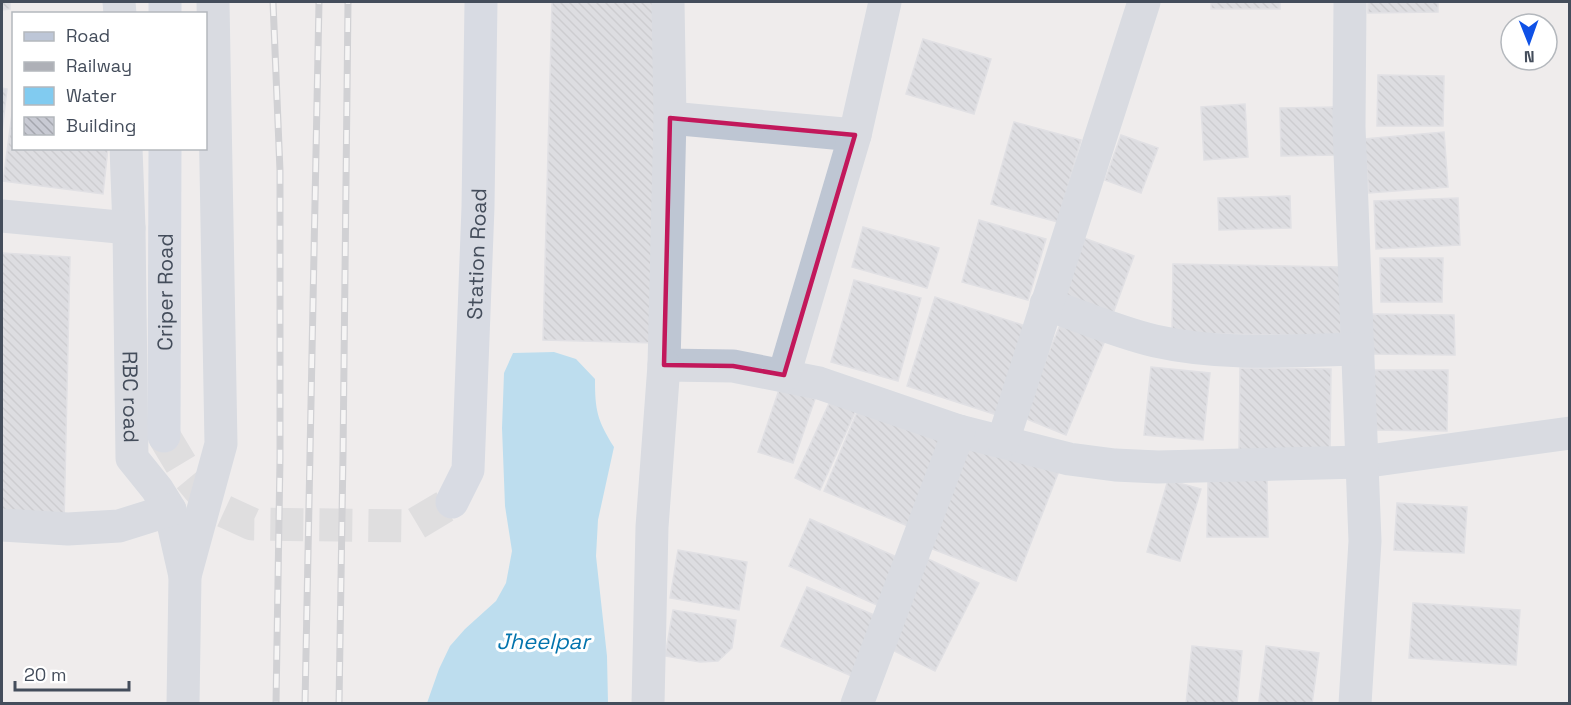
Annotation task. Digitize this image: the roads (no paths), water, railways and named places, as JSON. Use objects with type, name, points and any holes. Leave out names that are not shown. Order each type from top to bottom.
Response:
[{"type":"main road","name":"Station Road","points":[[452,502],[468,470],[478,207],[481,2]]},
{"type":"main road","name":"Criper Road","points":[[164,436],[165,150]]},
{"type":"street","points":[[185,576],[221,444],[213,2]]},
{"type":"street","points":[[648,704],[652,527],[664,365],[670,118],[668,2]]},
{"type":"street","points":[[784,375],[855,135],[885,2]]},
{"type":"street","points":[[1003,441],[1144,2]]},
{"type":"street","points":[[1350,2],[1349,127],[1365,541],[1354,704]]},
{"type":"street","points":[[670,118],[855,135]]},
{"type":"street","name":"RBC road","points":[[126,150],[132,458],[157,489],[170,510],[185,576],[183,704]]},
{"type":"street","points":[[2,216],[129,228]]},
{"type":"street","points":[[1046,304],[1155,341],[1207,349],[1267,351],[1358,349]]},
{"type":"street","points":[[664,365],[733,366],[784,375],[819,383],[959,431],[1070,459],[1115,465],[1158,467],[1362,462],[1569,433]]},
{"type":"street","points":[[857,704],[959,431]]},
{"type":"street","points":[[2,525],[68,529],[119,526],[170,510]]},
{"type":"water","name":"Jheelpar","points":[[554,352],[576,359],[595,379],[598,415],[614,447],[598,520],[596,556],[607,656],[608,703],[427,703],[450,646],[496,601],[506,583],[512,551],[505,506],[502,428],[504,373],[513,353]]},
{"type":"tunnel","points":[[164,436],[188,476],[213,506],[252,524],[412,526],[452,502]]},
{"type":"railway","points":[[273,2],[280,171],[280,458],[276,704]]},
{"type":"railway","points":[[305,704],[319,2]]},
{"type":"railway","points":[[339,704],[348,2]]}]
